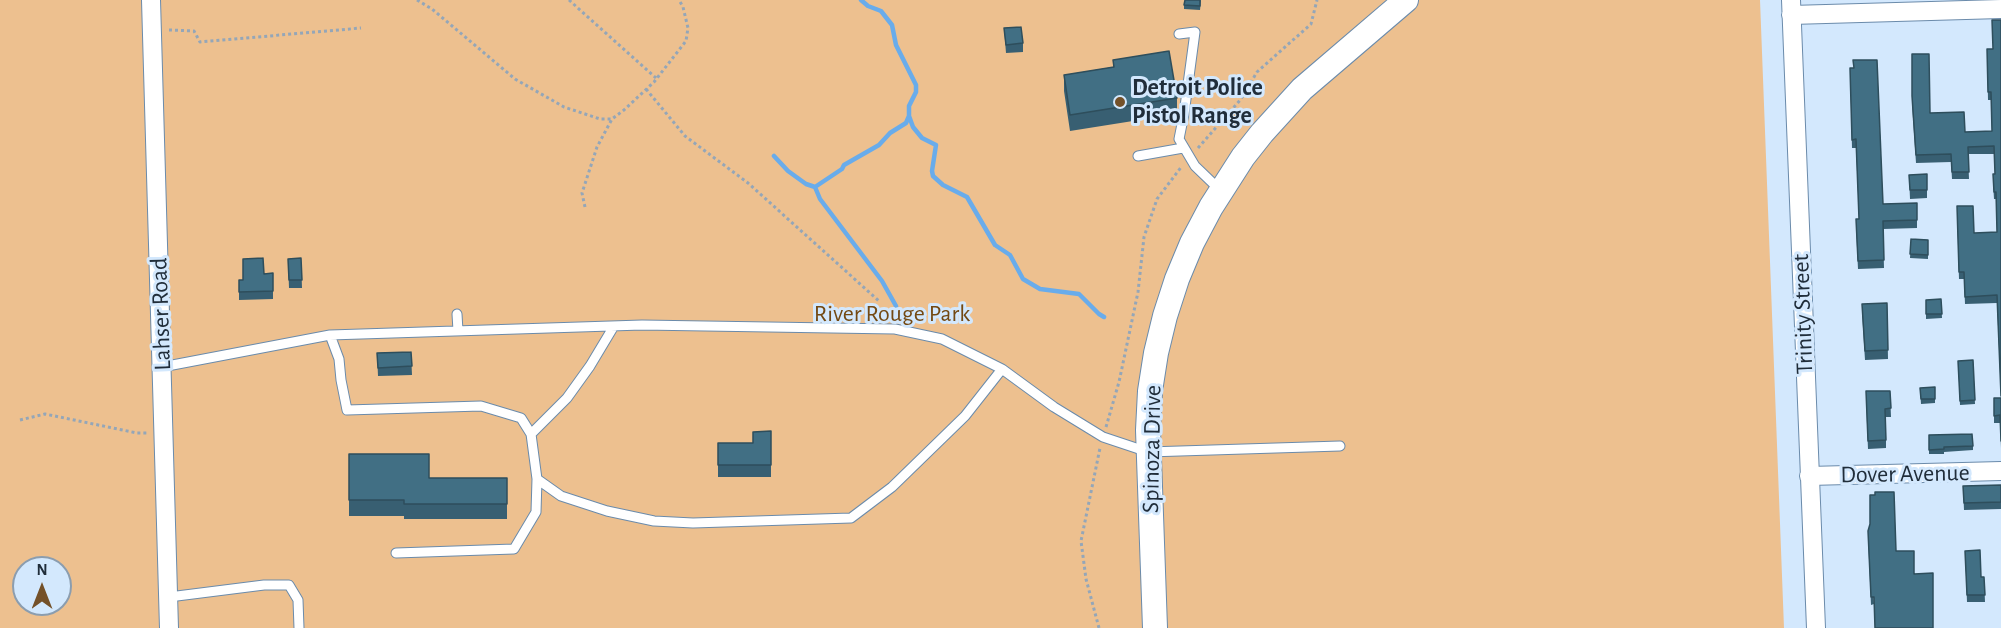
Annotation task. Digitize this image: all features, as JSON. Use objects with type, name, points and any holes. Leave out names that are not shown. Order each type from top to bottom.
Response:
[{"type":"street","name":"Lahser Road","points":[[151,0],[169,628]]},
{"type":"street","name":"Spinoza Drive","points":[[1155,628],[1148,452],[1150,391],[1165,316],[1192,243],[1243,157],[1281,111],[1302,89],[1406,0]]},
{"type":"street","points":[[1791,7],[2001,9]]},
{"type":"street","name":"Trinity Street","points":[[1791,7],[1816,628]]},
{"type":"street","name":"Dover Avenue","points":[[1809,476],[2001,471]]},
{"type":"lane","points":[[1179,34],[1195,32],[1179,139],[1195,166],[1221,191]]},
{"type":"lane","points":[[1138,156],[1184,148]]},
{"type":"lane","points":[[458,314],[458,331]]},
{"type":"lane","points":[[162,367],[330,335],[614,326],[895,329],[942,339],[1002,369],[1054,407],[1102,437],[1148,452],[1340,446]]},
{"type":"lane","points":[[531,435],[567,398],[600,352],[614,326]]},
{"type":"lane","points":[[330,335],[339,359],[347,410],[481,406],[521,418],[531,435],[537,479],[536,512],[514,549],[396,553]]},
{"type":"lane","points":[[537,479],[561,496],[607,511],[654,521],[693,523],[851,518],[892,487],[966,416],[1002,369]]},
{"type":"lane","points":[[168,597],[264,585],[289,585],[298,600],[299,628]]},
{"type":"path","points":[[417,0],[432,9],[516,79],[564,107],[600,119],[612,118],[624,110],[656,78],[686,41],[688,28],[679,0]]},
{"type":"path","points":[[570,0],[656,78]]},
{"type":"path","points":[[152,28],[194,32],[200,42],[361,28]]},
{"type":"path","points":[[646,89],[685,136],[748,183],[879,301]]},
{"type":"path","points":[[585,207],[582,193],[597,147],[612,118]]},
{"type":"path","points":[[20,420],[45,414],[137,433],[163,434]]},
{"type":"green space","name":"River Rouge Park","points":[[0,0],[1760,0],[1784,628],[0,628]]},
{"type":"building","points":[[1185,0],[1200,0],[1200,6],[1184,5]]},
{"type":"building","points":[[1992,20],[2001,20],[2001,396],[1997,295],[1965,297],[1964,272],[1959,272],[1957,206],[1973,206],[1974,233],[1997,232],[1993,174],[1995,174],[1994,146],[1968,147],[1969,172],[1952,172],[1951,154],[1916,155],[1912,96],[1912,54],[1929,54],[1930,113],[1964,112],[1965,132],[1992,131],[1987,49],[1993,49]]},
{"type":"building","points":[[1021,27],[1023,43],[1006,45],[1004,28]]},
{"type":"building","name":"Detroit Police Pistol Range","points":[[1169,51],[1177,98],[1070,115],[1064,75],[1114,67],[1113,60]]},
{"type":"building","points":[[1853,60],[1877,60],[1883,204],[1917,203],[1917,220],[1883,221],[1884,260],[1858,261],[1856,139],[1852,140],[1850,68],[1854,68]]},
{"type":"building","points":[[1927,174],[1927,190],[1910,190],[1909,175]]},
{"type":"building","points":[[1911,239],[1928,240],[1928,255],[1910,254]]},
{"type":"building","points":[[263,258],[264,274],[273,273],[273,291],[239,292],[239,280],[243,280],[243,259]]},
{"type":"building","points":[[301,258],[302,280],[289,280],[288,259]]},
{"type":"building","points":[[1941,299],[1942,314],[1926,314],[1926,300]]},
{"type":"building","points":[[1887,303],[1888,350],[1865,351],[1862,304]]},
{"type":"building","points":[[411,352],[412,366],[378,368],[377,353]]},
{"type":"building","points":[[1973,360],[1975,400],[1960,401],[1958,361]]},
{"type":"building","points":[[1935,387],[1935,399],[1921,399],[1920,388]]},
{"type":"building","points":[[1866,391],[1890,391],[1891,408],[1885,409],[1886,440],[1868,441]]},
{"type":"building","points":[[1994,398],[2001,398],[2001,441],[2000,415],[1994,416]]},
{"type":"building","points":[[771,431],[771,465],[718,465],[718,443],[753,443],[753,432]]},
{"type":"building","points":[[1972,434],[1973,446],[1929,450],[1929,435]]},
{"type":"building","points":[[349,454],[429,454],[429,478],[507,478],[507,504],[404,504],[404,500],[349,500]]},
{"type":"building","points":[[2001,485],[2001,502],[1964,503],[1963,486]]},
{"type":"building","points":[[1875,492],[1894,492],[1896,551],[1914,551],[1914,574],[1933,573],[1933,628],[1875,628],[1868,531],[1870,495],[1875,495]]},
{"type":"building","points":[[1980,550],[1981,577],[1984,577],[1985,595],[1967,595],[1965,551]]},
{"type":"waterway","points":[[861,0],[868,6],[881,11],[892,25],[896,45],[916,85],[916,92],[909,106],[909,116],[913,127],[922,138],[936,145],[933,176],[943,185],[967,197],[995,245],[1010,255],[1023,279],[1040,289],[1079,294],[1104,317]]},
{"type":"waterway","points":[[815,187],[842,169],[844,165],[879,145],[890,133],[906,123],[909,116]]},
{"type":"waterway","points":[[774,156],[788,171],[806,184],[815,187],[820,199],[882,281],[896,306]]},
{"type":"place","name":"Detroit Police Pistol Range","points":[[1120,102]]}]
